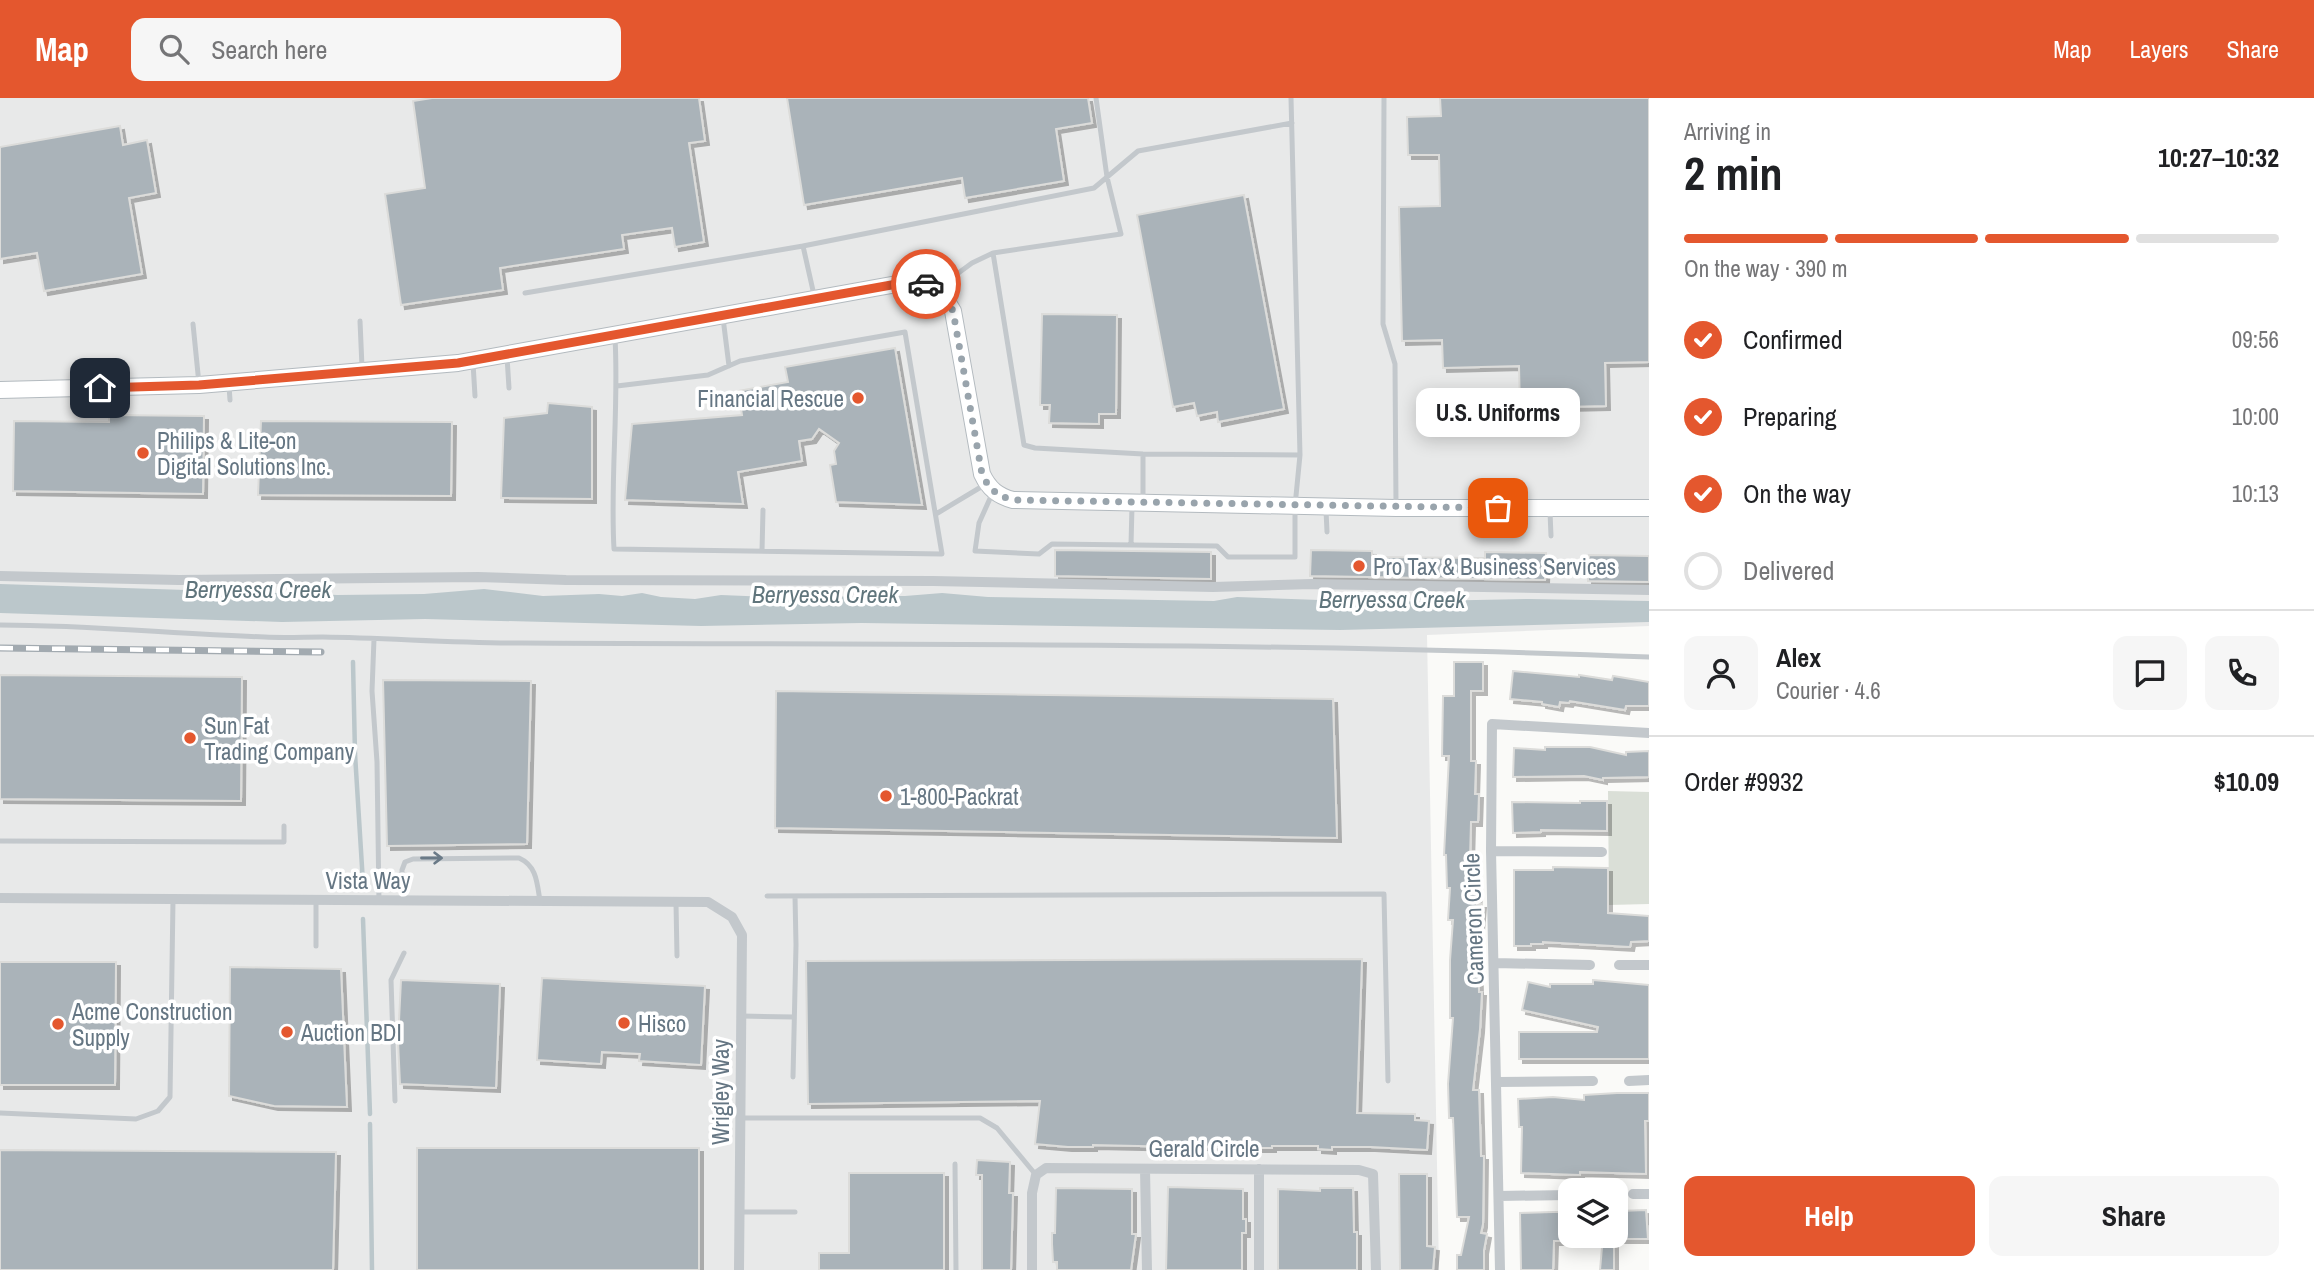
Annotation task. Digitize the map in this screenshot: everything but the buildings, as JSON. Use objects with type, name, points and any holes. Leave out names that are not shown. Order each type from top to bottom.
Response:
[{"type":"street","points":[[0,390],[199,385],[473,360],[908,282],[936,289],[946,297],[953,311],[982,474],[989,487],[1013,500],[1396,508],[1649,508]]},
{"type":"street","points":[[0,576],[178,580],[478,577],[1213,587],[1311,584],[1649,590]]},
{"type":"street","name":"Cameron Circle","points":[[1500,1270],[1491,851],[1492,724],[1649,733]]},
{"type":"street","points":[[1491,851],[1602,852]]},
{"type":"street","name":"Vista Way","points":[[0,898],[708,902],[733,917]]},
{"type":"street","name":"Wrigley Way","points":[[733,917],[742,935],[739,1270]]},
{"type":"street","points":[[1495,964],[1590,965]]},
{"type":"street","points":[[1619,965],[1649,965]]},
{"type":"street","points":[[1629,1080],[1649,1080]]},
{"type":"street","points":[[1498,1082],[1593,1081]]},
{"type":"street","name":"Gerald Circle","points":[[1036,1175],[1046,1168],[1359,1170],[1373,1174],[1376,1270]]},
{"type":"street","points":[[1145,1169],[1147,1270]]},
{"type":"street","points":[[1259,1169],[1259,1270]]},
{"type":"street","points":[[1031,1270],[1032,1193],[1036,1175]]},
{"type":"street","points":[[1633,1194],[1649,1194]]},
{"type":"street","points":[[1499,1196],[1558,1195]]},
{"type":"lane","points":[[936,289],[972,263],[993,253],[1121,234],[1107,177],[1096,98]]},
{"type":"lane","points":[[989,487],[975,551],[1039,554],[1052,544],[1217,546],[1228,557],[1295,557],[1295,506],[1300,456],[1291,98]]},
{"type":"lane","points":[[1384,98],[1383,324],[1395,364],[1396,508]]},
{"type":"lane","points":[[525,293],[803,246],[1094,188],[1138,151],[1292,123]]},
{"type":"lane","points":[[803,246],[814,298]]},
{"type":"lane","points":[[993,253],[1024,445],[1035,448],[1143,454],[1300,456]]},
{"type":"lane","points":[[722,315],[729,366]]},
{"type":"lane","points":[[360,321],[363,371]]},
{"type":"lane","points":[[193,324],[199,385]]},
{"type":"lane","points":[[614,334],[617,386],[612,523],[614,549],[942,554],[905,332],[740,361],[708,375],[617,386]]},
{"type":"lane","points":[[507,354],[509,388]]},
{"type":"lane","points":[[473,360],[475,396]]},
{"type":"lane","points":[[229,382],[230,400]]},
{"type":"lane","points":[[1131,545],[1143,454]]},
{"type":"lane","points":[[936,514],[989,487]]},
{"type":"lane","points":[[1326,507],[1327,531]]},
{"type":"lane","points":[[1550,509],[1551,536]]},
{"type":"lane","points":[[762,551],[763,510]]},
{"type":"lane","points":[[0,625],[65,625],[267,637],[743,645],[835,643],[1226,646],[1649,657]]},
{"type":"lane","points":[[374,639],[372,691],[377,762],[379,902]]},
{"type":"lane","points":[[0,841],[284,842],[284,826]]},
{"type":"lane","points":[[402,902],[402,870],[405,862],[413,859],[519,858],[527,862],[536,873],[540,902]]},
{"type":"lane","points":[[767,896],[1384,894],[1388,1081]]},
{"type":"lane","points":[[793,1077],[795,896]]},
{"type":"lane","points":[[0,1113],[136,1119],[158,1111],[170,1097],[173,900]]},
{"type":"lane","points":[[316,901],[316,946]]},
{"type":"lane","points":[[676,902],[677,956]]},
{"type":"lane","points":[[395,1101],[391,980],[404,953]]},
{"type":"lane","points":[[741,1016],[794,1017]]},
{"type":"lane","points":[[740,1118],[980,1118],[997,1128],[1036,1175]]},
{"type":"lane","points":[[955,1164],[956,1270]]},
{"type":"lane","points":[[740,1212],[795,1212]]},
{"type":"shaded area","points":[[0,98],[1649,98],[1649,626],[1427,635],[1439,1270],[0,1270]]},
{"type":"shaded area","points":[[0,584],[338,595],[424,594],[484,589],[543,596],[622,596],[642,593],[695,599],[721,595],[905,596],[942,593],[988,597],[1214,601],[1237,597],[1376,602],[1529,599],[1649,601],[1649,622],[1340,630],[862,623],[701,626],[425,619],[282,622],[0,613]]},
{"type":"shaded area","points":[[1608,791],[1649,792],[1649,904],[1609,905]]},
{"type":"waterway","points":[[353,662],[355,754],[363,883]]},
{"type":"waterway","points":[[363,919],[370,1114]]},
{"type":"waterway","points":[[370,1124],[372,1270]]},
{"type":"railway","points":[[0,648],[321,652]]},
{"type":"way so far","points":[[926,284],[946,297],[953,311],[982,474],[986,484],[1002,497],[1013,500],[1498,508]]},
{"type":"place","name":"Financial Rescue","points":[[858,398]]},
{"type":"place","name":"Philips & Lite-on Digital Solutions Inc.","points":[[143,453]]},
{"type":"place","name":"U.S. Uniforms","points":[[1498,508]]},
{"type":"place","name":"Pro Tax & Business Services","points":[[1359,566]]},
{"type":"place","name":"Sun Fat Trading Company","points":[[190,738]]},
{"type":"place","name":"1-800-Packrat","points":[[886,796]]},
{"type":"place","name":"Hisco","points":[[624,1023]]},
{"type":"place","name":"Acme Construction Supply","points":[[58,1024]]},
{"type":"place","name":"Auction BDI","points":[[287,1032]]},
{"type":"route","points":[[100,388],[199,385],[458,363],[908,282],[926,284]]},
{"type":"water label","name":"Berryessa Creek","points":[[258,589]]},
{"type":"water label","name":"Berryessa Creek","points":[[825,594]]},
{"type":"water label","name":"Berryessa Creek","points":[[1392,599]]}]
